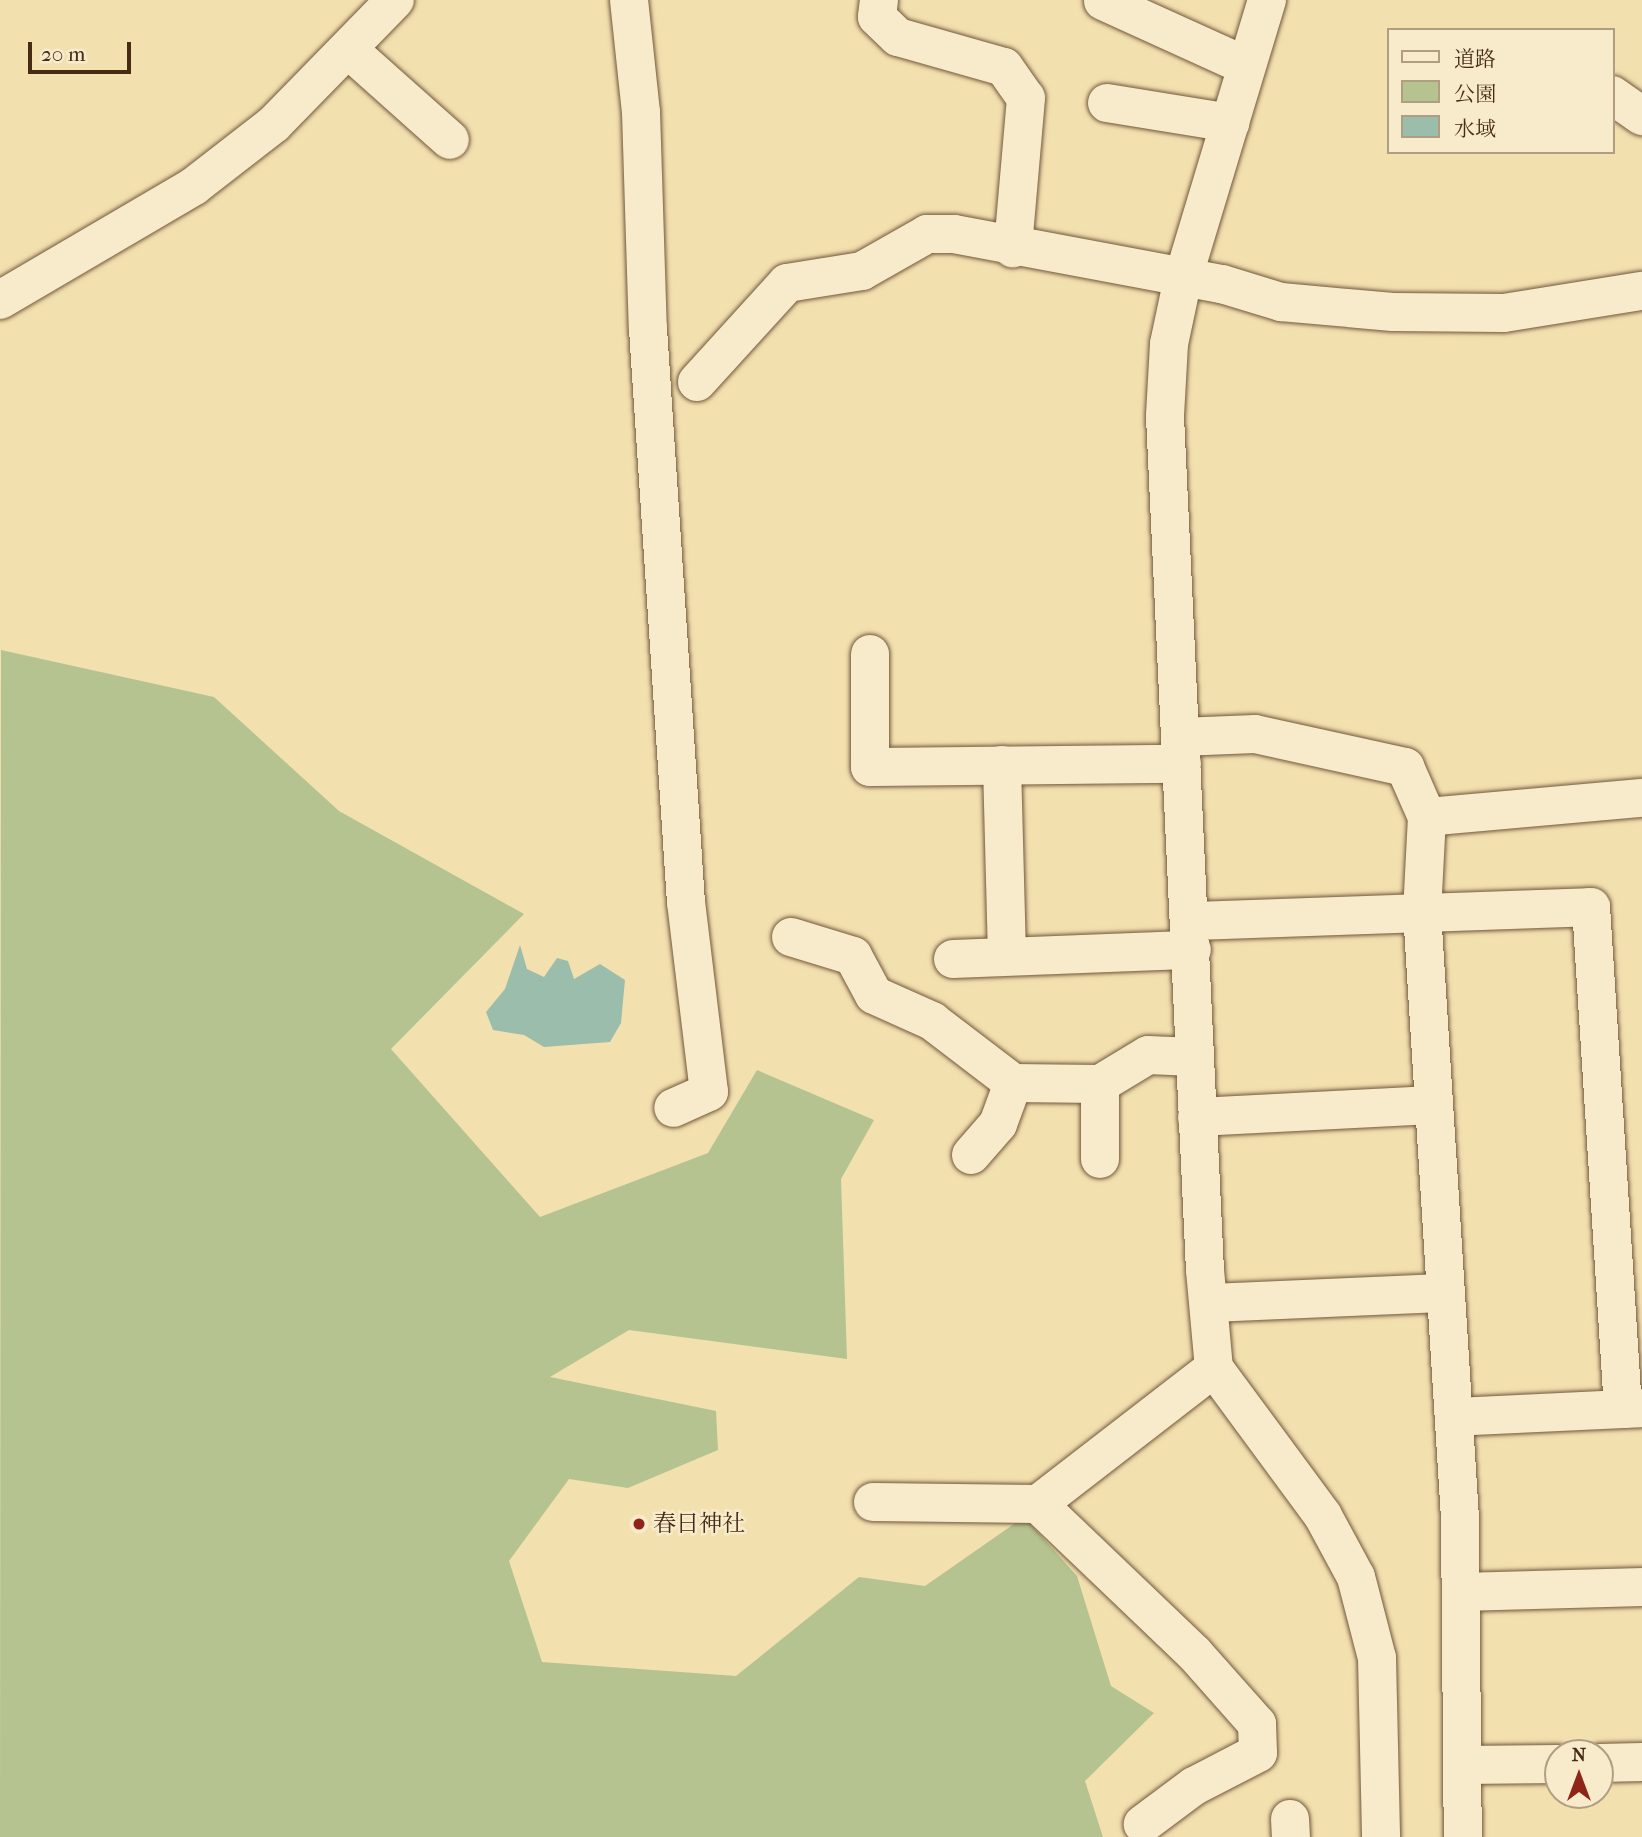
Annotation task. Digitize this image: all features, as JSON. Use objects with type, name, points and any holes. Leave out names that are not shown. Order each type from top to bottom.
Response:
[{"type":"street","points":[[0,300],[194,186],[274,124],[395,0]]},
{"type":"street","points":[[629,0],[641,112],[648,329],[686,902],[709,1092],[673,1108]]},
{"type":"street","points":[[879,0],[877,17],[898,37],[1004,67],[1026,98],[1013,248]]},
{"type":"street","points":[[1267,0],[1183,278],[1169,344],[1166,416],[1192,935],[1197,1117],[1213,1303],[1214,1368],[1322,1516],[1356,1577],[1377,1658],[1381,1837]]},
{"type":"street","points":[[1103,1],[1246,66]]},
{"type":"street","points":[[349,50],[450,140]]},
{"type":"street","points":[[1614,96],[1642,116]]},
{"type":"street","points":[[1107,103],[1230,123]]},
{"type":"street","points":[[697,382],[787,283],[862,271],[927,234],[1183,278],[1281,302],[1393,312],[1504,313],[1642,292]]},
{"type":"street","points":[[870,654],[870,767],[1002,765],[1181,750],[1255,734],[1405,767],[1427,817],[1422,911],[1454,1417],[1462,1592],[1463,1837]]},
{"type":"street","points":[[1002,765],[1007,956]]},
{"type":"street","points":[[1427,817],[1642,798]]},
{"type":"street","points":[[953,959],[1007,956],[1422,911],[1591,907],[1632,1408],[1454,1417]]},
{"type":"street","points":[[791,937],[853,956],[874,995],[932,1021],[1013,1083],[1100,1084],[1148,1055],[1194,1057]]},
{"type":"street","points":[[971,1156],[998,1124],[1013,1083]]},
{"type":"street","points":[[1100,1084],[1100,1160]]},
{"type":"street","points":[[1197,1117],[1433,1105]]},
{"type":"street","points":[[1213,1303],[1446,1293]]},
{"type":"street","points":[[873,1502],[1038,1504],[1214,1368]]},
{"type":"street","points":[[1038,1504],[1140,1599],[1257,1724],[1258,1752],[1194,1786],[1143,1824]]},
{"type":"street","points":[[1462,1592],[1642,1587]]},
{"type":"street","points":[[1614,1763],[1642,1762]]},
{"type":"street","points":[[1463,1765],[1544,1763]]},
{"type":"green space","points":[[1,650],[214,697],[339,811],[524,914],[391,1049],[540,1217],[708,1153],[757,1070],[874,1120],[841,1179],[847,1359],[629,1330],[550,1377],[716,1411],[718,1450],[628,1488],[569,1479],[509,1561],[542,1662],[736,1676],[859,1577],[925,1586],[1024,1517],[1077,1576],[1111,1686],[1154,1713],[1085,1781],[1103,1837],[0,1837]]},
{"type":"water","points":[[520,945],[527,969],[544,977],[557,958],[568,961],[574,979],[600,964],[625,980],[621,1023],[610,1042],[544,1047],[524,1035],[493,1030],[486,1012],[505,989]]},
{"type":"place","name":"春日神社","points":[[639,1524]]}]
